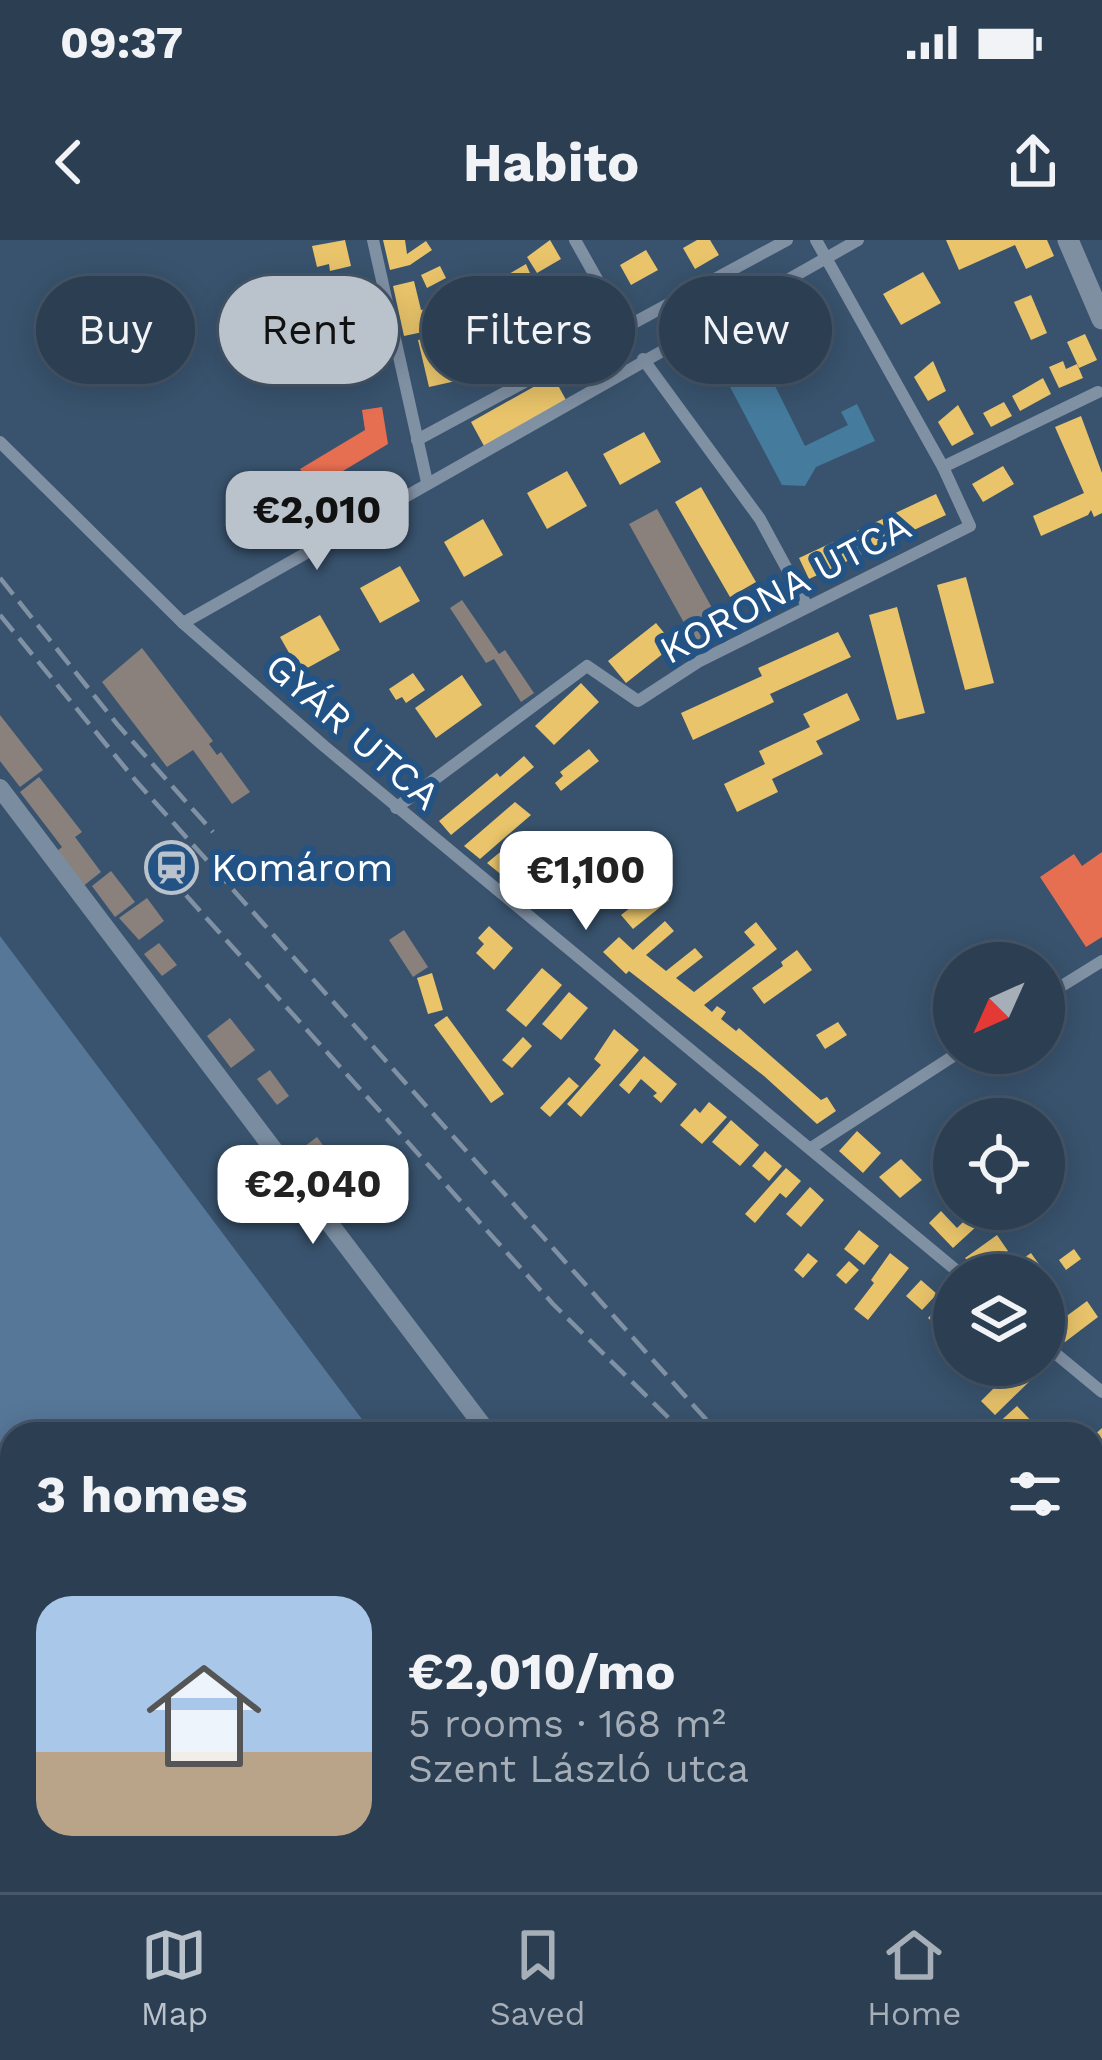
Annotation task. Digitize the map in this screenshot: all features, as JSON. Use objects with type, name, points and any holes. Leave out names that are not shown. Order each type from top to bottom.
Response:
[{"type":"main road","points":[[1068,240],[1102,319]]},
{"type":"street","points":[[374,240],[427,482]]},
{"type":"street","points":[[575,240],[595,276]]},
{"type":"street","points":[[635,323],[787,240]]},
{"type":"street","points":[[816,240],[943,466],[1098,392]]},
{"type":"street","points":[[183,623],[858,240]]},
{"type":"street","points":[[643,359],[760,518],[807,606]]},
{"type":"street","points":[[418,440],[522,384]]},
{"type":"street","name":"GYÁR UTCA","points":[[0,442],[183,623],[396,808],[937,1254]]},
{"type":"street","name":"KORONA UTCA","points":[[396,808],[587,666],[638,701],[698,662],[970,526],[943,466]]},
{"type":"street","points":[[0,788],[480,1422]]},
{"type":"street","points":[[1065,984],[1102,961]]},
{"type":"street","points":[[812,1148],[933,1069]]},
{"type":"street","points":[[1065,1361],[1102,1392]]},
{"type":"water","points":[[0,936],[364,1422],[0,1422]]},
{"type":"building: Homes","points":[[345,240],[351,266],[330,271],[329,264],[317,267],[312,246]]},
{"type":"building: Homes","points":[[383,240],[405,240],[407,254],[426,241],[432,250],[410,265],[390,270]]},
{"type":"building: Homes","points":[[550,240],[561,259],[537,273],[527,257]]},
{"type":"building: Homes","points":[[697,240],[710,240],[719,255],[695,269],[683,248]]},
{"type":"building: Homes","points":[[946,240],[1047,240],[1054,256],[1026,269],[1015,245],[959,270]]},
{"type":"building: Homes","points":[[646,250],[658,270],[635,283],[635,276],[626,276],[620,265]]},
{"type":"building: Homes","points":[[526,264],[531,276],[508,276]]},
{"type":"building: Homes","points":[[440,266],[445,276],[422,277]]},
{"type":"building: Homes","points":[[923,272],[941,303],[901,325],[883,294]]},
{"type":"building: Homes","points":[[414,281],[422,332],[404,336],[398,285]]},
{"type":"building: Homes","points":[[1031,295],[1047,333],[1031,340],[1014,302]]},
{"type":"building: Homes","points":[[1085,334],[1097,360],[1079,368],[1067,342]]},
{"type":"building: Homes","points":[[933,361],[946,391],[928,401],[914,377]]},
{"type":"building: Homes","points":[[1063,361],[1066,369],[1077,364],[1083,378],[1059,388],[1049,367]]},
{"type":"building: Homes","points":[[1043,378],[1051,394],[1020,411],[1012,396]]},
{"type":"building: Homes","points":[[539,384],[557,384],[566,400],[484,446],[471,422]]},
{"type":"building: Homes","points":[[1004,402],[1012,416],[991,427],[983,413]]},
{"type":"building: Homes","points":[[958,405],[974,434],[952,446],[938,422]]},
{"type":"building: Homes","points":[[1081,416],[1102,473],[1102,513],[1094,517],[1091,510],[1041,536],[1033,516],[1084,493],[1055,427]]},
{"type":"building: Homes","points":[[644,432],[661,462],[620,485],[603,454]]},
{"type":"building: Homes","points":[[1003,466],[1014,484],[983,502],[972,484]]},
{"type":"building: Homes","points":[[567,471],[587,506],[547,529],[527,493]]},
{"type":"building: Homes","points":[[701,487],[756,582],[730,597],[675,502]]},
{"type":"building: Homes","points":[[936,494],[946,515],[809,579],[799,558]]},
{"type":"building: Homes","points":[[483,519],[503,555],[464,577],[444,542]]},
{"type":"building: Homes","points":[[400,566],[420,601],[380,623],[360,588]]},
{"type":"building: Homes","points":[[966,577],[994,683],[965,690],[937,585]]},
{"type":"building: Homes","points":[[897,607],[925,713],[897,720],[869,615]]},
{"type":"building: Homes","points":[[320,615],[340,650],[300,672],[280,637]]},
{"type":"building: Homes","points":[[656,623],[674,645],[626,683],[608,661]]},
{"type":"building: Homes","points":[[838,632],[851,657],[770,694],[774,702],[693,740],[681,713],[762,676],[758,668]]},
{"type":"building: Homes","points":[[413,673],[425,690],[406,703],[402,697],[396,700],[389,689]]},
{"type":"building: Homes","points":[[462,675],[482,705],[436,738],[415,708]]},
{"type":"building: Homes","points":[[581,683],[599,702],[554,745],[535,726]]},
{"type":"building: Homes","points":[[847,693],[860,720],[816,741],[823,754],[772,779],[778,792],[737,812],[724,784],[765,764],[759,751],[810,727],[803,714]]},
{"type":"building: Homes","points":[[589,749],[599,761],[561,791],[555,783],[563,776],[560,772]]},
{"type":"building: Homes","points":[[524,756],[534,767],[451,835],[439,821]]},
{"type":"building: Homes","points":[[515,802],[531,815],[480,859],[464,846]]},
{"type":"building: Homes","points":[[539,831],[551,842],[529,860],[546,873],[562,860],[574,871],[536,903],[487,863],[523,833],[528,840]]},
{"type":"building: Homes","points":[[661,890],[669,900],[633,929],[621,915]]},
{"type":"building: Homes","points":[[665,921],[674,931],[646,955],[666,971],[695,948],[703,957],[676,978],[694,992],[755,945],[744,932],[756,922],[777,949],[704,1005],[712,1012],[717,1006],[726,1012],[721,1019],[736,1031],[739,1028],[821,1100],[827,1097],[836,1111],[817,1124],[764,1076],[603,952],[619,937],[633,950]]},
{"type":"building: Homes","points":[[489,926],[513,948],[494,970],[476,953],[484,944],[478,938]]},
{"type":"building: Homes","points":[[797,950],[812,970],[764,1004],[752,988]]},
{"type":"building: Homes","points":[[542,968],[562,985],[526,1027],[506,1010]]},
{"type":"building: Homes","points":[[432,973],[443,1010],[428,1014],[417,978]]},
{"type":"building: Homes","points":[[569,992],[588,1008],[561,1040],[542,1024]]},
{"type":"building: Homes","points":[[447,1016],[504,1094],[491,1103],[434,1025]]},
{"type":"building: Homes","points":[[838,1022],[847,1035],[825,1049],[816,1035]]},
{"type":"building: Homes","points":[[614,1029],[639,1050],[581,1117],[567,1104],[601,1065],[594,1059]]},
{"type":"building: Homes","points":[[523,1037],[532,1046],[512,1068],[502,1060]]},
{"type":"building: Homes","points":[[644,1056],[677,1084],[661,1103],[641,1079],[629,1094],[619,1085]]},
{"type":"building: Homes","points":[[569,1077],[579,1086],[550,1117],[540,1108]]},
{"type":"building: Homes","points":[[709,1102],[727,1117],[702,1144],[680,1125],[695,1108],[700,1113]]},
{"type":"building: Homes","points":[[731,1120],[759,1145],[740,1166],[712,1142]]},
{"type":"building: Homes","points":[[857,1131],[881,1153],[863,1173],[839,1151]]},
{"type":"building: Homes","points":[[765,1151],[782,1166],[769,1181],[752,1166]]},
{"type":"building: Homes","points":[[901,1159],[922,1180],[900,1198],[879,1177]]},
{"type":"building: Homes","points":[[786,1168],[801,1181],[786,1198],[780,1193],[755,1223],[745,1214]]},
{"type":"building: Homes","points":[[810,1187],[824,1200],[801,1227],[786,1214]]},
{"type":"building: Homes","points":[[859,1230],[879,1246],[864,1265],[844,1249]]},
{"type":"building: Homes","points":[[936,1230],[973,1230],[953,1248]]},
{"type":"building: Homes","points":[[997,1235],[1008,1251],[1004,1254],[971,1254]]},
{"type":"building: Homes","points":[[1074,1249],[1081,1259],[1066,1270],[1065,1256]]},
{"type":"building: Homes","points":[[808,1253],[818,1261],[803,1278],[794,1270]]},
{"type":"building: Homes","points":[[890,1253],[909,1268],[868,1320],[854,1309]]},
{"type":"building: Homes","points":[[849,1261],[859,1270],[846,1284],[836,1275]]},
{"type":"building: Homes","points":[[921,1280],[933,1290],[933,1298],[922,1310],[906,1296]]},
{"type":"building: Homes","points":[[1087,1301],[1098,1317],[1065,1342],[1065,1312],[1068,1315]]},
{"type":"building: Homes","points":[[996,1386],[1025,1386],[995,1415],[981,1401]]},
{"type":"building: Homes","points":[[1017,1406],[1032,1422],[999,1422]]},
{"type":"building: Shops","points":[[382,407],[388,444],[313,489],[300,469],[365,430],[362,410]]},
{"type":"building: Shops","points":[[1102,852],[1102,937],[1086,947],[1040,877],[1074,854],[1082,866]]},
{"type":"building: Public","points":[[774,384],[805,446],[848,425],[841,412],[857,404],[875,441],[816,467],[805,486],[782,485],[729,385]]},
{"type":"building: Industry","points":[[657,509],[726,633],[698,648],[629,524]]},
{"type":"building: Industry","points":[[462,600],[499,654],[505,650],[534,693],[521,702],[494,659],[486,663],[450,608]]},
{"type":"building: Industry","points":[[142,648],[213,741],[209,744],[217,755],[221,752],[250,792],[232,804],[193,750],[167,767],[102,682]]},
{"type":"building: Industry","points":[[0,715],[43,770],[20,787],[0,761]]},
{"type":"building: Industry","points":[[39,777],[82,832],[75,837],[101,872],[82,887],[56,852],[62,847],[20,792]]},
{"type":"building: Industry","points":[[111,871],[135,902],[115,917],[92,886]]},
{"type":"building: Industry","points":[[147,898],[164,921],[139,940],[119,918]]},
{"type":"building: Industry","points":[[404,930],[428,967],[413,977],[389,940]]},
{"type":"building: Industry","points":[[159,943],[177,965],[162,976],[144,954]]},
{"type":"building: Industry","points":[[230,1018],[255,1050],[231,1068],[207,1036]]},
{"type":"building: Industry","points":[[270,1070],[289,1096],[277,1105],[257,1079]]},
{"type":"building: Industry","points":[[317,1137],[330,1155],[318,1163],[305,1146]]},
{"type":"railway","points":[[0,578],[117,724],[213,832]]},
{"type":"railway","points":[[0,615],[136,781],[708,1422]]},
{"type":"railway","points":[[166,873],[553,1304],[673,1422]]},
{"type":"place","name":"Komárom","points":[[172,867]]}]
